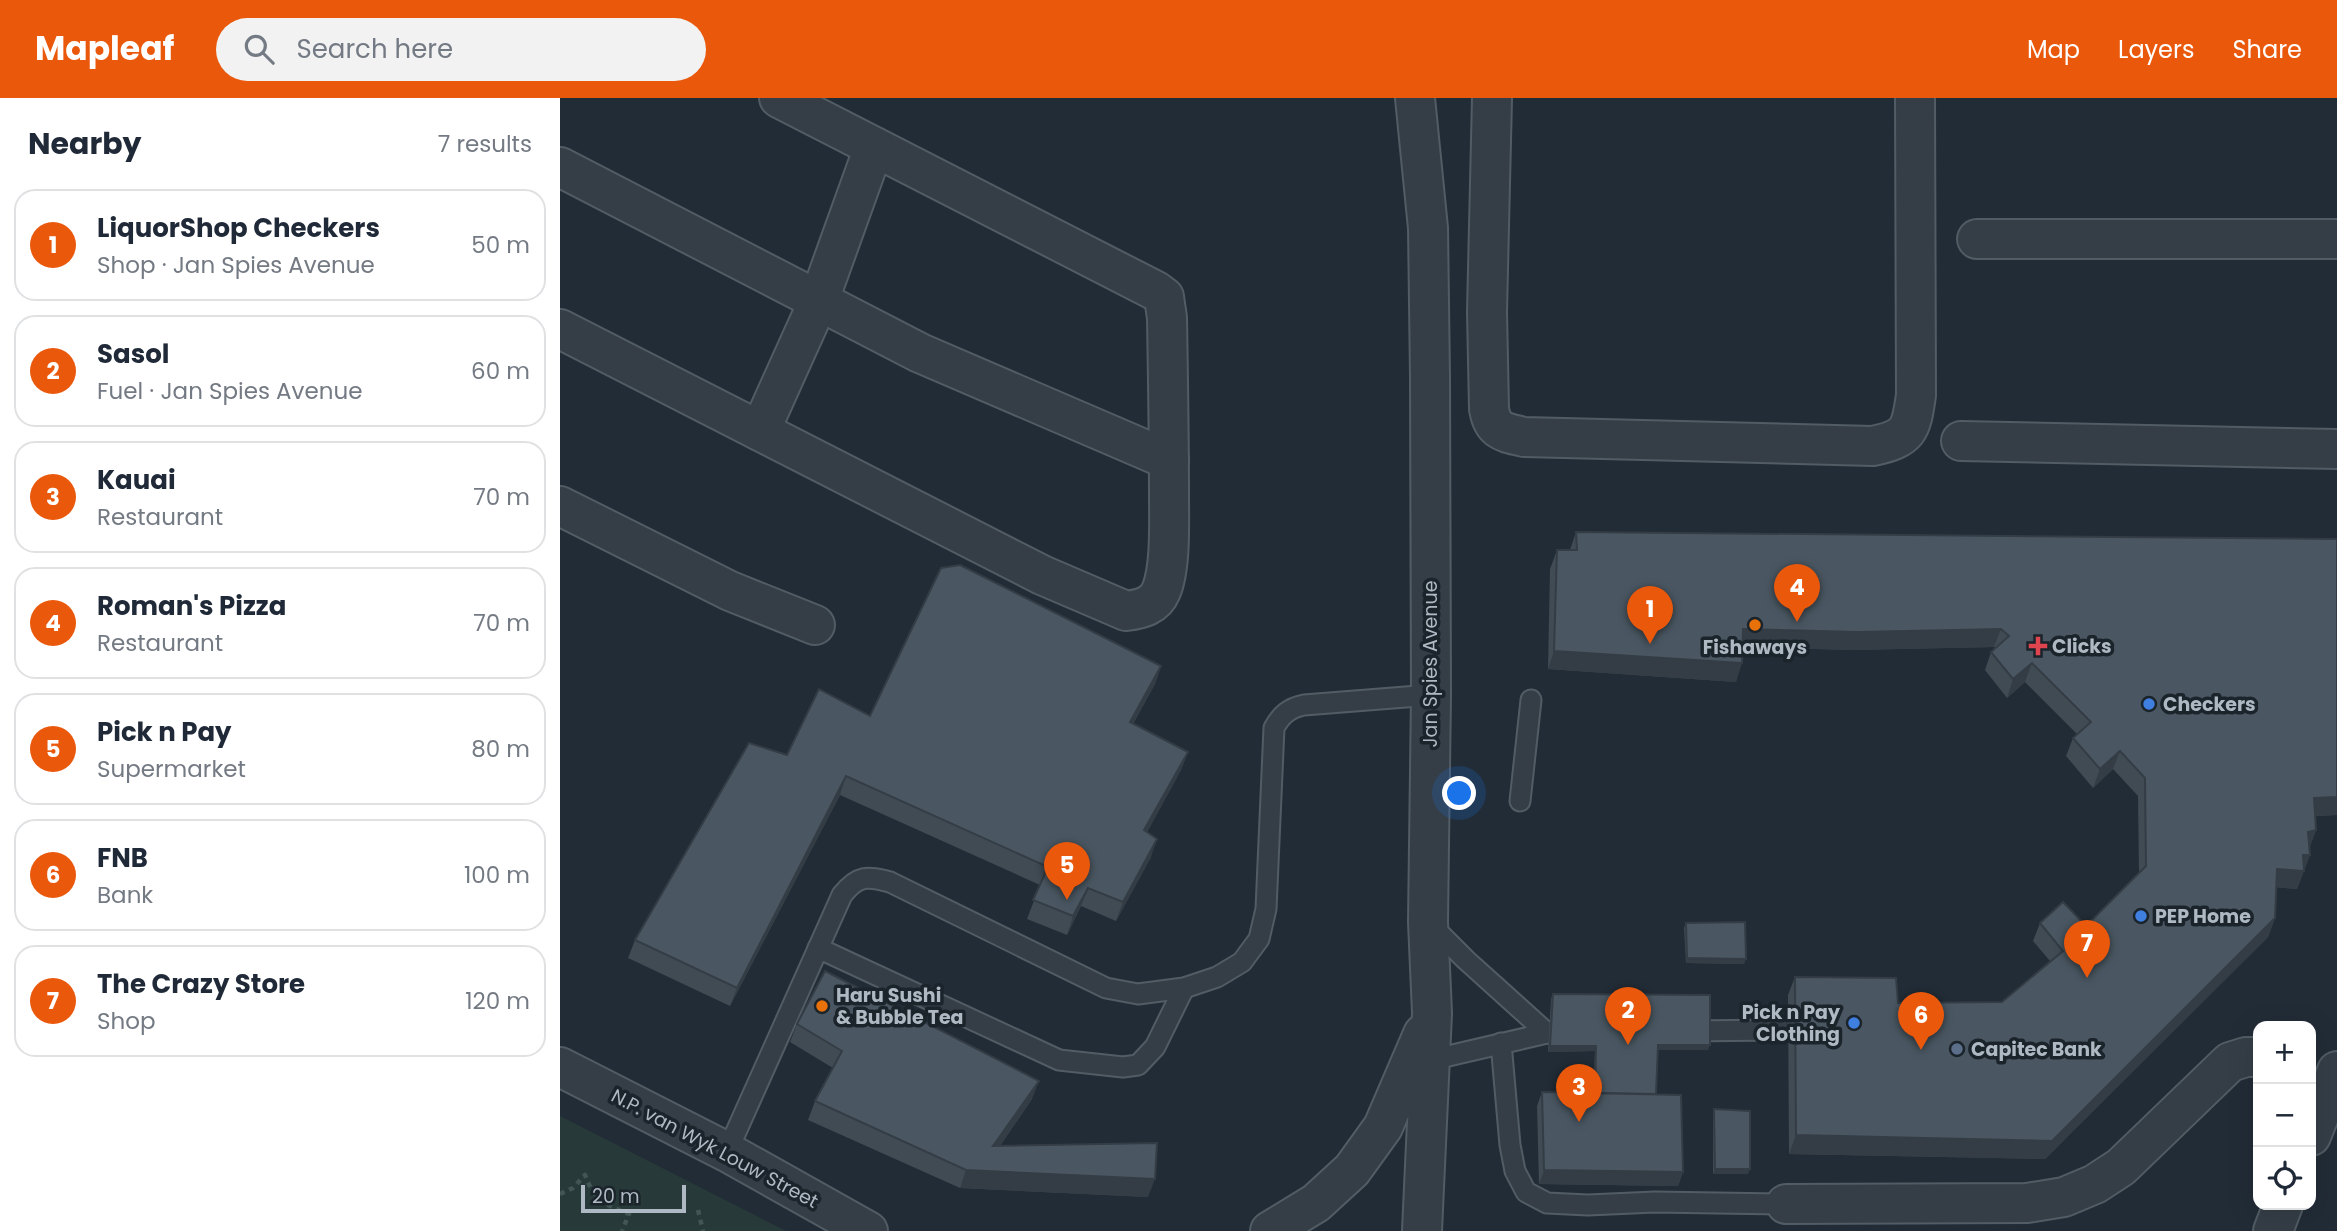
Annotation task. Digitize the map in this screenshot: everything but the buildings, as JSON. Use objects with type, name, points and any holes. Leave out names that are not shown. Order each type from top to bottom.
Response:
[{"type":"street","points":[[560,329],[1042,575],[1126,611],[1141,609],[1153,603],[1161,591],[1165,576],[1169,531],[1167,318],[1164,297],[779,98]]},
{"type":"street","name":"Jan Spies Avenue","points":[[1415,98],[1428,228],[1431,695],[1428,922],[1432,1013],[1422,1231]]},
{"type":"street","points":[[1492,98],[1487,312],[1489,409],[1491,421],[1496,427],[1524,437],[1873,446],[1893,442],[1907,433],[1913,421],[1916,395],[1915,98]]},
{"type":"street","points":[[760,431],[819,300],[874,147]]},
{"type":"street","points":[[560,167],[920,352],[1169,460]]},
{"type":"street","points":[[1977,239],[2337,239]]},
{"type":"street","points":[[1961,441],[2337,449]]},
{"type":"street","points":[[560,506],[730,591],[815,625]]},
{"type":"street","points":[[1270,1231],[1316,1203],[1352,1170],[1383,1127],[1432,1013]]},
{"type":"street","points":[[1786,1204],[2027,1203],[2064,1197],[2095,1184],[2121,1167],[2230,1062],[2246,1056],[2253,1057]]},
{"type":"street","name":"N.P. van Wyk Louw Street","points":[[560,1066],[727,1152],[868,1231]]},
{"type":"street","points":[[2316,1116],[2326,1077]]},
{"type":"street","points":[[2273,1231],[2281,1210]]},
{"type":"lane","points":[[727,1152],[842,895],[856,881],[865,878],[890,882],[1106,988],[1138,994],[1184,988],[1217,977],[1242,962],[1259,939],[1266,909],[1274,728],[1279,719],[1287,710],[1304,705],[1431,695]]},
{"type":"lane","points":[[1520,801],[1531,700]]},
{"type":"lane","points":[[1428,922],[1466,961],[1547,1033]]},
{"type":"lane","points":[[818,948],[1059,1060],[1123,1067],[1138,1065],[1155,1047],[1184,988]]},
{"type":"lane","points":[[1671,1032],[1782,1030]]},
{"type":"lane","points":[[1431,1060],[1547,1033],[1588,1032]]},
{"type":"lane","points":[[1501,1043],[1510,1145],[1515,1171],[1526,1192],[1547,1203],[1561,1204],[1786,1204]]},
{"type":"path","points":[[560,1194],[573,1188],[585,1175],[591,1192],[596,1197],[629,1214],[622,1231]]},
{"type":"path","points":[[698,1210],[703,1231]]},
{"type":"green space","points":[[560,1116],[786,1231],[560,1231]]},
{"type":"place","name":"Roman's Pizza","points":[[1797,622]]},
{"type":"place","name":"Fishaways","points":[[1755,625]]},
{"type":"place","name":"LiquorShop Checkers","points":[[1650,644]]},
{"type":"place","name":"Clicks","points":[[2038,646]]},
{"type":"place","name":"Checkers","points":[[2149,704]]},
{"type":"place","name":"Pick n Pay","points":[[1067,900]]},
{"type":"place","name":"PEP Home","points":[[2141,916]]},
{"type":"place","name":"The Crazy Store","points":[[2087,978]]},
{"type":"place","name":"Haru Sushi & Bubble Tea","points":[[822,1006]]},
{"type":"place","name":"Pick n Pay Clothing","points":[[1854,1023]]},
{"type":"place","name":"Sasol","points":[[1628,1045]]},
{"type":"place","name":"Capitec Bank","points":[[1957,1049]]},
{"type":"place","name":"FNB","points":[[1921,1050]]},
{"type":"place","name":"Kauai","points":[[1579,1122]]}]
